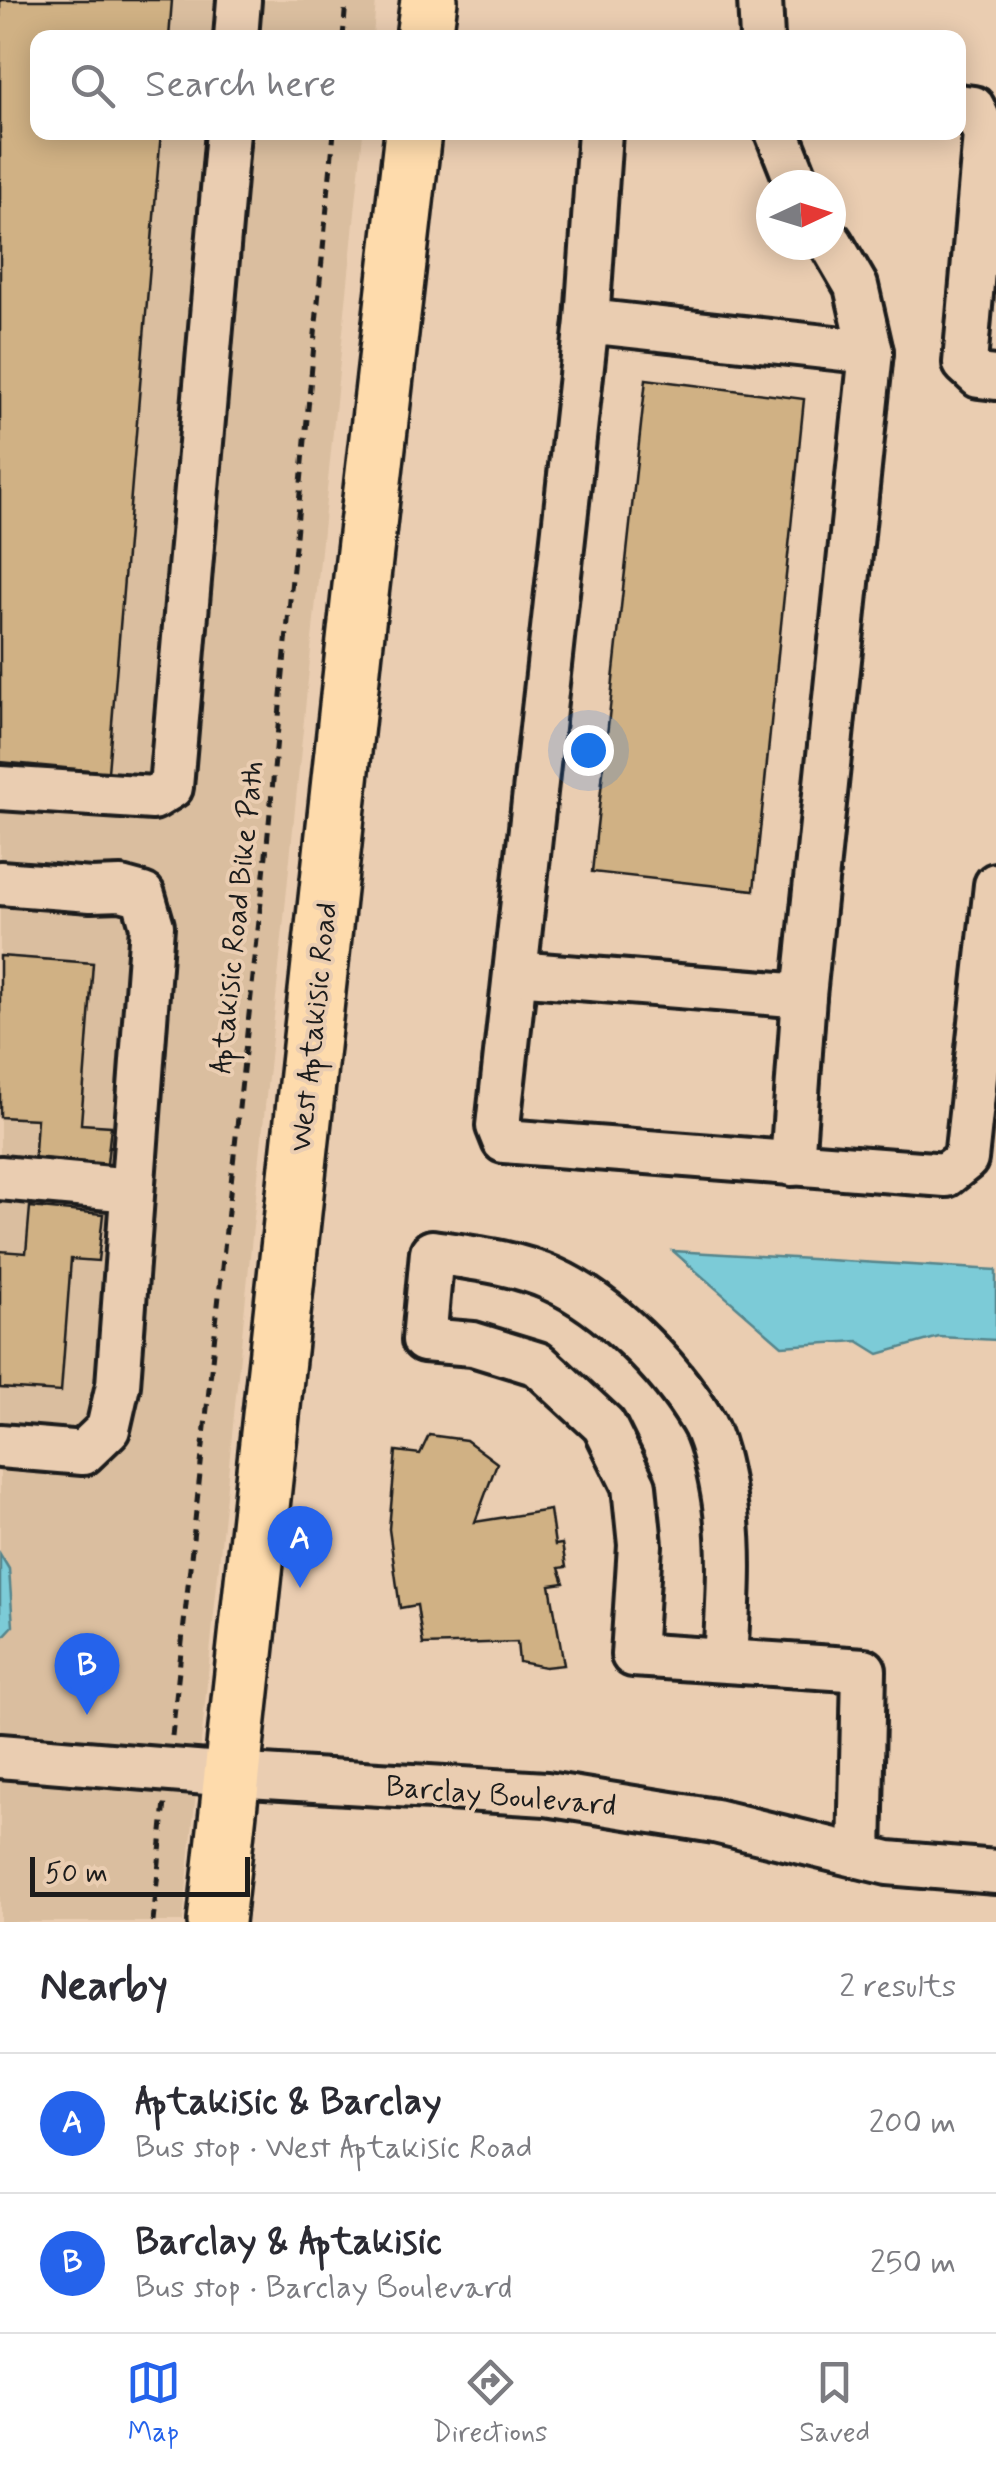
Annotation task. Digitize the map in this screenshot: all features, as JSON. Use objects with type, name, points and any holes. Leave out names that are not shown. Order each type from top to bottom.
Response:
[{"type":"main road","points":[[425,30],[428,0]]},
{"type":"main road","name":"West Aptakisic Road","points":[[216,1922],[412,140]]},
{"type":"street","points":[[237,30],[239,0]]},
{"type":"street","points":[[760,0],[762,30]]},
{"type":"street","points":[[966,107],[973,108],[985,134],[965,363],[979,376],[996,378]]},
{"type":"street","points":[[0,788],[153,798],[172,786],[227,140]]},
{"type":"street","points":[[599,140],[587,321],[498,1126],[504,1141],[946,1176],[966,1159],[996,885]]},
{"type":"street","points":[[780,140],[792,170]]},
{"type":"street","points":[[792,1164],[804,996],[870,352],[856,286],[841,260]]},
{"type":"street","points":[[587,321],[870,352]]},
{"type":"street","points":[[0,884],[120,888],[143,895],[152,926],[118,1385],[108,1429],[83,1453],[0,1446]]},
{"type":"street","points":[[514,972],[804,996]]},
{"type":"street","points":[[0,1178],[132,1190]]},
{"type":"street","points":[[725,1661],[730,1550],[723,1491],[704,1422],[664,1367],[606,1314],[553,1280],[500,1262],[432,1252],[424,1340],[473,1344],[538,1364],[604,1425],[634,1486],[640,1545],[633,1655],[725,1661],[864,1670],[860,1856]]},
{"type":"street","name":"Barclay Boulevard","points":[[0,1756],[546,1794],[714,1820],[888,1863],[996,1872]]},
{"type":"path","points":[[344,30],[346,0]]},
{"type":"path","name":"Aptakisic Road Bike Path","points":[[176,1705],[268,836],[333,140]]},
{"type":"path","points":[[152,1922],[165,1804]]},
{"type":"shaded area","points":[[0,0],[376,0],[374,30],[30,30],[30,140],[362,140],[183,1922],[0,1922]]},
{"type":"water","points":[[673,1251],[996,1270],[996,1340],[939,1337],[879,1354],[858,1341],[782,1346]]},
{"type":"water","points":[[0,1554],[9,1569],[13,1626],[0,1640]]},
{"type":"building","points":[[0,0],[172,0],[170,30],[30,30],[30,140],[160,140],[108,772],[0,762]]},
{"type":"building","points":[[646,379],[804,399],[754,890],[592,872]]},
{"type":"building","points":[[0,956],[93,963],[81,1124],[111,1126],[106,1173],[34,1167],[37,1119],[0,1117]]},
{"type":"building","points":[[30,1207],[103,1214],[98,1261],[71,1259],[61,1392],[0,1388],[0,1251],[26,1253]]},
{"type":"building","points":[[429,1435],[466,1440],[497,1463],[475,1522],[550,1510],[555,1545],[562,1544],[566,1567],[559,1568],[564,1583],[550,1585],[564,1665],[545,1667],[519,1662],[517,1642],[423,1645],[417,1605],[400,1608],[389,1529],[396,1451],[420,1454]]},
{"type":"place","name":"Aptakisic & Barclay","points":[[300,1588]]},
{"type":"place","name":"Barclay & Aptakisic","points":[[87,1715]]}]
